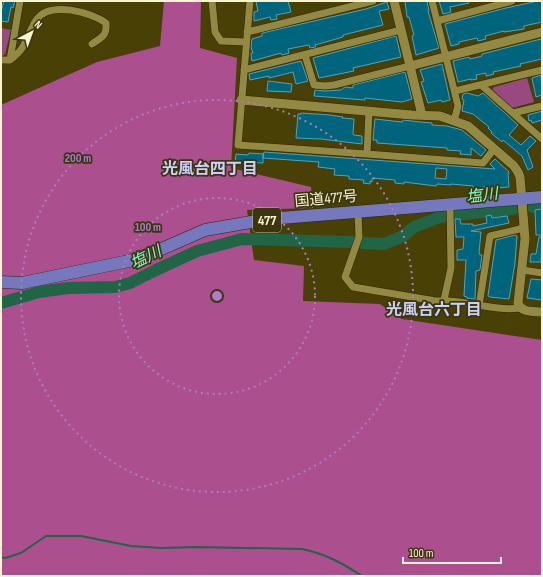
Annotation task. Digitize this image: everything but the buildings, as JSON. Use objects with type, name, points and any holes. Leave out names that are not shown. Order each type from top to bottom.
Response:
[{"type":"highway","name":"国道477号","points":[[1,282],[22,283],[129,261],[157,251],[205,230],[268,219],[542,196]]},
{"type":"street","points":[[10,60],[20,1]]},
{"type":"street","points":[[212,1],[215,32],[221,41],[246,42]]},
{"type":"street","points":[[250,1],[238,145],[483,163],[494,149]]},
{"type":"street","points":[[247,32],[373,1]]},
{"type":"street","points":[[394,1],[422,115]]},
{"type":"street","points":[[432,1],[458,106],[454,121]]},
{"type":"street","points":[[437,21],[512,1]]},
{"type":"street","points":[[1,60],[10,60],[20,51],[37,18],[54,9],[77,11],[98,17],[106,23],[107,30],[103,37],[92,44]]},
{"type":"street","points":[[244,70],[400,30]]},
{"type":"street","points":[[305,55],[314,84],[325,86],[334,85],[542,32]]},
{"type":"street","points":[[455,91],[542,70]]},
{"type":"street","points":[[482,85],[542,139]]},
{"type":"street","points":[[241,100],[440,116],[468,126],[514,166],[520,177],[525,240],[518,303],[520,308]]},
{"type":"street","points":[[513,113],[542,106]]},
{"type":"street","points":[[367,154],[369,111]]},
{"type":"street","points":[[444,300],[452,268],[450,204]]},
{"type":"street","points":[[358,212],[359,237],[345,277],[353,287],[436,301],[444,300],[479,306],[514,309],[520,308],[526,311],[542,312]]},
{"type":"street","points":[[479,306],[490,236],[524,228]]},
{"type":"street","points":[[522,270],[542,273]]},
{"type":"shaded area","points":[[164,1],[201,1],[200,48],[237,58],[231,168],[311,187],[313,208],[247,210],[254,260],[304,266],[303,301],[380,304],[402,319],[542,340],[542,576],[1,576],[1,105],[97,62],[160,46]]},
{"type":"shaded area","points":[[1,28],[11,30],[5,54],[1,57]]},
{"type":"shaded area","points":[[527,78],[534,102],[512,108],[492,90],[494,87]]},
{"type":"waterway","name":"塩川","points":[[533,207],[542,206]]},
{"type":"waterway","name":"塩川","points":[[455,215],[513,209]]},
{"type":"waterway","name":"塩川","points":[[363,243],[384,244],[403,236],[414,227],[445,216]]},
{"type":"waterway","name":"塩川","points":[[1,303],[39,292],[68,288],[115,287],[130,283],[197,251],[242,239],[352,242]]},
{"type":"waterway","points":[[1,557],[5,558],[21,553],[46,536],[81,536],[131,546],[161,548],[196,547],[302,549],[334,560],[362,576]]},
{"type":"district","name":"光風台四丁目","points":[[210,169]]},
{"type":"district","name":"光風台六丁目","points":[[434,310]]}]
